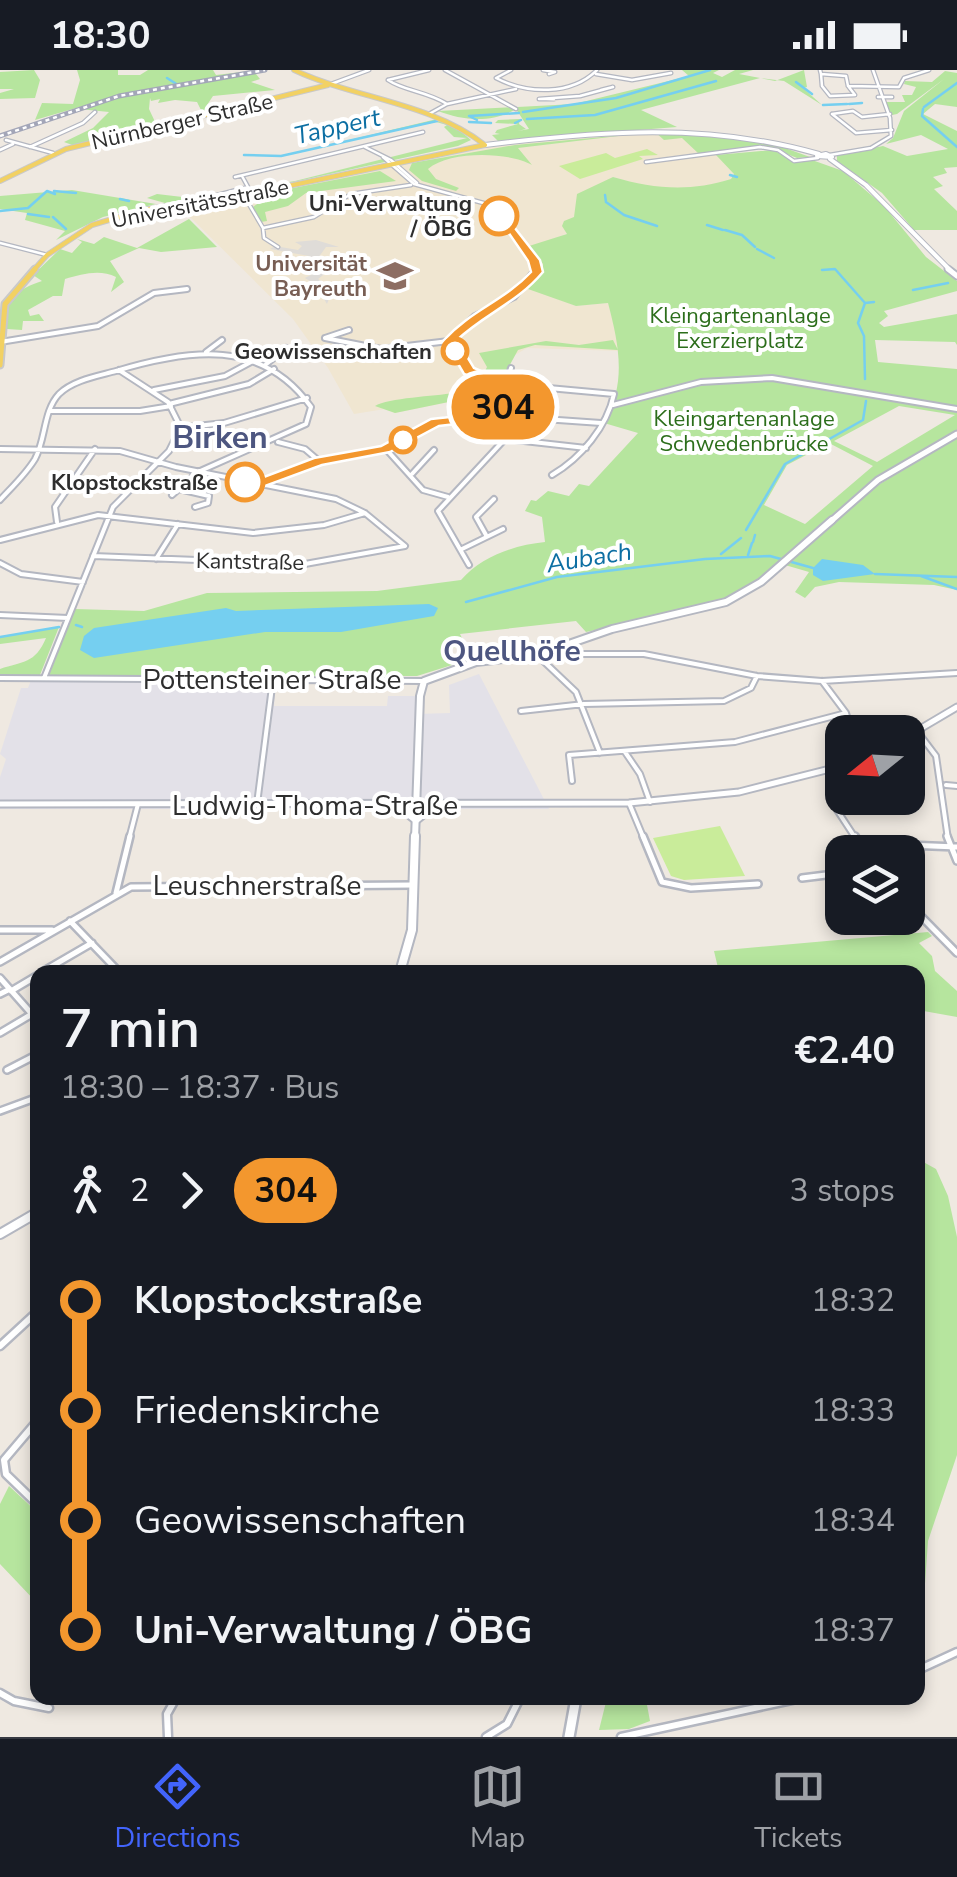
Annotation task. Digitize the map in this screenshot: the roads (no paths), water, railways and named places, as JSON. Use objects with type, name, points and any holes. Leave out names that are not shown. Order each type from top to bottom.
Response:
[{"type":"main road","points":[[294,70],[328,85],[429,114],[474,134],[485,145]]},
{"type":"main road","points":[[315,80],[319,86],[316,89]]},
{"type":"main road","name":"Nürnberger Straße","points":[[0,181],[53,153],[328,85]]},
{"type":"main road","name":"Universitätsstraße","points":[[0,304],[44,254],[92,225],[163,205],[460,148],[616,131],[692,129],[764,138],[830,157]]},
{"type":"main road","points":[[460,148],[472,143],[474,134]]},
{"type":"main road","points":[[480,140],[507,142]]},
{"type":"main road","name":"Universitätsstraße","points":[[163,205],[242,194],[388,161],[485,145]]},
{"type":"main road","points":[[830,157],[870,185],[918,240],[957,276]]},
{"type":"main road","name":"Universitätsstraße","points":[[0,365],[4,304],[44,254]]},
{"type":"main road","points":[[536,655],[612,629],[715,607],[761,582],[878,480],[957,434]]},
{"type":"main road","name":"Pottensteiner Straße","points":[[424,681],[483,661],[536,655]]},
{"type":"main road","points":[[402,965],[411,938],[420,694],[424,681]]},
{"type":"main road","points":[[0,1234],[30,1217]]},
{"type":"street","name":"Nürnberger Straße","points":[[328,85],[369,70]]},
{"type":"street","points":[[429,70],[388,82],[427,90],[447,104]]},
{"type":"street","points":[[446,70],[516,109]]},
{"type":"street","points":[[511,70],[496,78],[518,88]]},
{"type":"street","points":[[830,157],[888,140],[891,117],[874,87],[874,70]]},
{"type":"street","points":[[900,70],[898,76],[904,78],[929,70]]},
{"type":"street","points":[[429,114],[447,104],[518,88],[565,86],[596,72],[632,80],[671,73]]},
{"type":"street","points":[[820,72],[845,75],[855,96],[830,96],[822,86],[820,72]]},
{"type":"street","points":[[848,86],[901,87],[904,78]]},
{"type":"street","points":[[565,86],[580,96]]},
{"type":"street","points":[[554,99],[601,90]]},
{"type":"street","points":[[878,97],[892,97]]},
{"type":"street","points":[[891,117],[862,117],[853,110],[832,114],[856,132],[892,130]]},
{"type":"street","points":[[30,147],[85,122],[92,113]]},
{"type":"street","points":[[236,177],[423,132]]},
{"type":"street","name":"Nürnberger Straße","points":[[6,140],[53,153]]},
{"type":"street","points":[[0,150],[15,143]]},
{"type":"street","points":[[363,146],[416,184]]},
{"type":"street","points":[[646,162],[760,147],[778,150],[794,161],[819,156]]},
{"type":"street","points":[[388,161],[406,183]]},
{"type":"street","points":[[206,198],[248,188],[242,176]]},
{"type":"street","points":[[264,228],[314,217],[351,194],[416,184],[478,200],[492,208],[534,260],[537,272],[514,297],[475,316],[450,341],[381,349],[325,338],[349,330]]},
{"type":"street","points":[[242,194],[264,228],[266,242],[278,247]]},
{"type":"street","points":[[0,243],[44,254]]},
{"type":"street","points":[[1,342],[98,326],[154,294],[187,289]]},
{"type":"street","points":[[206,352],[222,340]]},
{"type":"street","points":[[450,341],[469,371],[476,373]]},
{"type":"street","points":[[264,366],[286,348]]},
{"type":"street","points":[[0,500],[32,463],[56,399],[64,390],[174,354],[206,352],[264,366],[297,382],[312,412],[306,424],[198,472],[172,494]]},
{"type":"street","points":[[154,390],[225,376],[250,362]]},
{"type":"street","points":[[468,565],[462,549],[440,521],[438,511],[504,439],[505,384],[511,368]]},
{"type":"street","points":[[44,678],[110,515],[131,484],[173,446],[178,428],[170,405],[154,390],[119,370]]},
{"type":"street","points":[[52,411],[140,411],[248,384],[274,370]]},
{"type":"street","points":[[613,405],[713,380],[782,379],[957,409]]},
{"type":"street","points":[[505,384],[614,394],[613,405],[586,448],[552,475]]},
{"type":"street","points":[[178,428],[224,422],[307,398]]},
{"type":"street","points":[[257,484],[318,461],[386,449],[436,422],[503,415],[601,423]]},
{"type":"street","points":[[504,439],[586,448]]},
{"type":"street","points":[[275,441],[305,449],[318,461]]},
{"type":"street","points":[[0,448],[132,453],[198,472],[336,499],[365,513]]},
{"type":"street","points":[[58,523],[54,507],[95,449]]},
{"type":"street","points":[[386,449],[423,490],[448,497]]},
{"type":"street","points":[[412,474],[434,450]]},
{"type":"street","points":[[178,489],[209,496],[208,503],[195,508]]},
{"type":"street","points":[[486,535],[476,517],[494,499]]},
{"type":"street","points":[[0,540],[58,523],[110,515],[265,533],[324,525],[365,513]]},
{"type":"street","name":"Kantstraße","points":[[93,556],[305,564],[405,546],[365,513]]},
{"type":"street","points":[[156,559],[178,524]]},
{"type":"street","points":[[462,549],[503,529]]},
{"type":"street","points":[[0,564],[21,574],[83,582]]},
{"type":"street","points":[[0,614],[68,618]]},
{"type":"street","name":"Pottensteiner Straße","points":[[536,655],[644,654],[757,676],[822,681],[957,673]]},
{"type":"street","points":[[536,655],[584,704],[600,752]]},
{"type":"street","points":[[521,711],[584,704],[724,700],[751,688],[757,676]]},
{"type":"street","name":"Pottensteiner Straße","points":[[0,678],[424,681]]},
{"type":"street","points":[[256,804],[273,679]]},
{"type":"street","points":[[572,782],[567,756],[735,742],[846,713],[822,681]]},
{"type":"street","points":[[925,726],[957,707]]},
{"type":"street","points":[[925,736],[936,742],[940,751],[946,785],[948,846],[957,861]]},
{"type":"street","points":[[625,752],[640,774],[650,802]]},
{"type":"street","name":"Ludwig-Thoma-Straße","points":[[0,804],[572,806],[740,792],[825,772]]},
{"type":"street","points":[[946,785],[957,786]]},
{"type":"street","points":[[630,803],[662,882],[689,888],[758,884]]},
{"type":"street","points":[[116,893],[138,804]]},
{"type":"street","points":[[390,806],[406,811],[416,821],[434,806]]},
{"type":"street","points":[[925,845],[957,847]]},
{"type":"street","points":[[802,878],[825,875]]},
{"type":"street","name":"Leuschnerstraße","points":[[0,962],[116,893],[146,884],[414,885]]},
{"type":"street","points":[[925,920],[957,953]]},
{"type":"street","points":[[70,921],[112,965]]},
{"type":"street","points":[[0,930],[54,930]]},
{"type":"street","points":[[27,931],[37,940]]},
{"type":"street","points":[[56,965],[92,944]]},
{"type":"street","points":[[0,978],[30,1012]]},
{"type":"street","points":[[0,994],[30,980]]},
{"type":"street","points":[[0,1033],[30,1020]]},
{"type":"street","points":[[8,1070],[30,1058]]},
{"type":"street","points":[[0,1110],[30,1100]]},
{"type":"street","points":[[0,1346],[30,1318]]},
{"type":"street","points":[[30,1429],[4,1460],[6,1474],[30,1496]]},
{"type":"street","points":[[925,1667],[957,1652]]},
{"type":"street","points":[[0,1693],[14,1702],[30,1705]]},
{"type":"street","points":[[32,1705],[49,1708]]},
{"type":"street","points":[[168,1737],[167,1714],[172,1705]]},
{"type":"street","points":[[486,1737],[507,1724],[516,1705]]},
{"type":"street","points":[[569,1737],[575,1705]]},
{"type":"street","points":[[620,1737],[768,1705]]},
{"type":"water","points":[[822,559],[863,565],[875,574],[823,581],[813,575],[813,568]]},
{"type":"water","points":[[429,604],[438,608],[434,616],[341,632],[265,632],[94,658],[80,650],[84,636],[94,628],[226,608],[236,611]]},
{"type":"waterway","name":"Tappert","points":[[523,112],[616,98],[710,70]]},
{"type":"waterway","points":[[167,78],[178,85]]},
{"type":"waterway","points":[[527,119],[595,115],[716,81]]},
{"type":"waterway","points":[[796,82],[812,94]]},
{"type":"waterway","name":"Aubach","points":[[924,107],[957,83]]},
{"type":"waterway","points":[[849,104],[862,103]]},
{"type":"waterway","points":[[823,105],[847,104]]},
{"type":"waterway","name":"Aubach","points":[[923,109],[922,116],[957,147]]},
{"type":"waterway","name":"Tappert","points":[[477,120],[469,116],[519,113]]},
{"type":"waterway","points":[[515,123],[521,120]]},
{"type":"waterway","name":"Tappert","points":[[244,155],[281,156],[437,121]]},
{"type":"waterway","name":"Tappert","points":[[469,122],[491,123]]},
{"type":"waterway","points":[[730,175],[737,177]]},
{"type":"waterway","name":"Tappert","points":[[0,211],[28,208],[47,191],[55,194]]},
{"type":"waterway","name":"Tappert","points":[[54,191],[76,193]]},
{"type":"waterway","points":[[605,195],[606,202],[624,215],[657,226]]},
{"type":"waterway","points":[[120,199],[129,201]]},
{"type":"waterway","points":[[28,214],[49,217]]},
{"type":"waterway","points":[[53,217],[66,229]]},
{"type":"waterway","points":[[707,225],[723,230]]},
{"type":"waterway","points":[[725,230],[742,235],[755,247]]},
{"type":"waterway","points":[[757,249],[774,258]]},
{"type":"waterway","points":[[822,270],[835,269],[865,303]]},
{"type":"waterway","name":"Aubach","points":[[913,290],[948,283]]},
{"type":"waterway","name":"Aubach","points":[[865,303],[874,302]]},
{"type":"waterway","name":"Aubach","points":[[865,303],[858,323],[864,336],[865,379]]},
{"type":"waterway","name":"Aubach","points":[[746,530],[785,464],[863,420],[866,401]]},
{"type":"waterway","points":[[753,542],[755,535]]},
{"type":"waterway","name":"Aubach","points":[[721,554],[741,538]]},
{"type":"waterway","points":[[748,555],[752,543]]},
{"type":"waterway","name":"Aubach","points":[[466,602],[557,577],[705,559],[770,556],[813,568]]},
{"type":"waterway","points":[[875,574],[957,577]]},
{"type":"waterway","points":[[921,576],[957,589]]},
{"type":"waterway","points":[[76,625],[82,627]]},
{"type":"waterway","name":"Aubach","points":[[0,637],[59,627]]},
{"type":"railway","points":[[0,136],[119,96],[265,70]]},
{"type":"place","name":"Uni-Verwaltung / ÖBG","points":[[499,216]]},
{"type":"place","name":"Universität Bayreuth","points":[[395,276]]},
{"type":"place","name":"Geowissenschaften","points":[[455,351]]},
{"type":"place","name":"Klopstockstraße","points":[[245,482]]},
{"type":"district","name":"Birken","points":[[220,437]]},
{"type":"district","name":"Quellhöfe","points":[[512,651]]},
{"type":"park label","name":"Kleingartenanlage Exerzierplatz","points":[[740,328]]},
{"type":"park label","name":"Kleingartenanlage Schwedenbrücke","points":[[744,430]]}]
